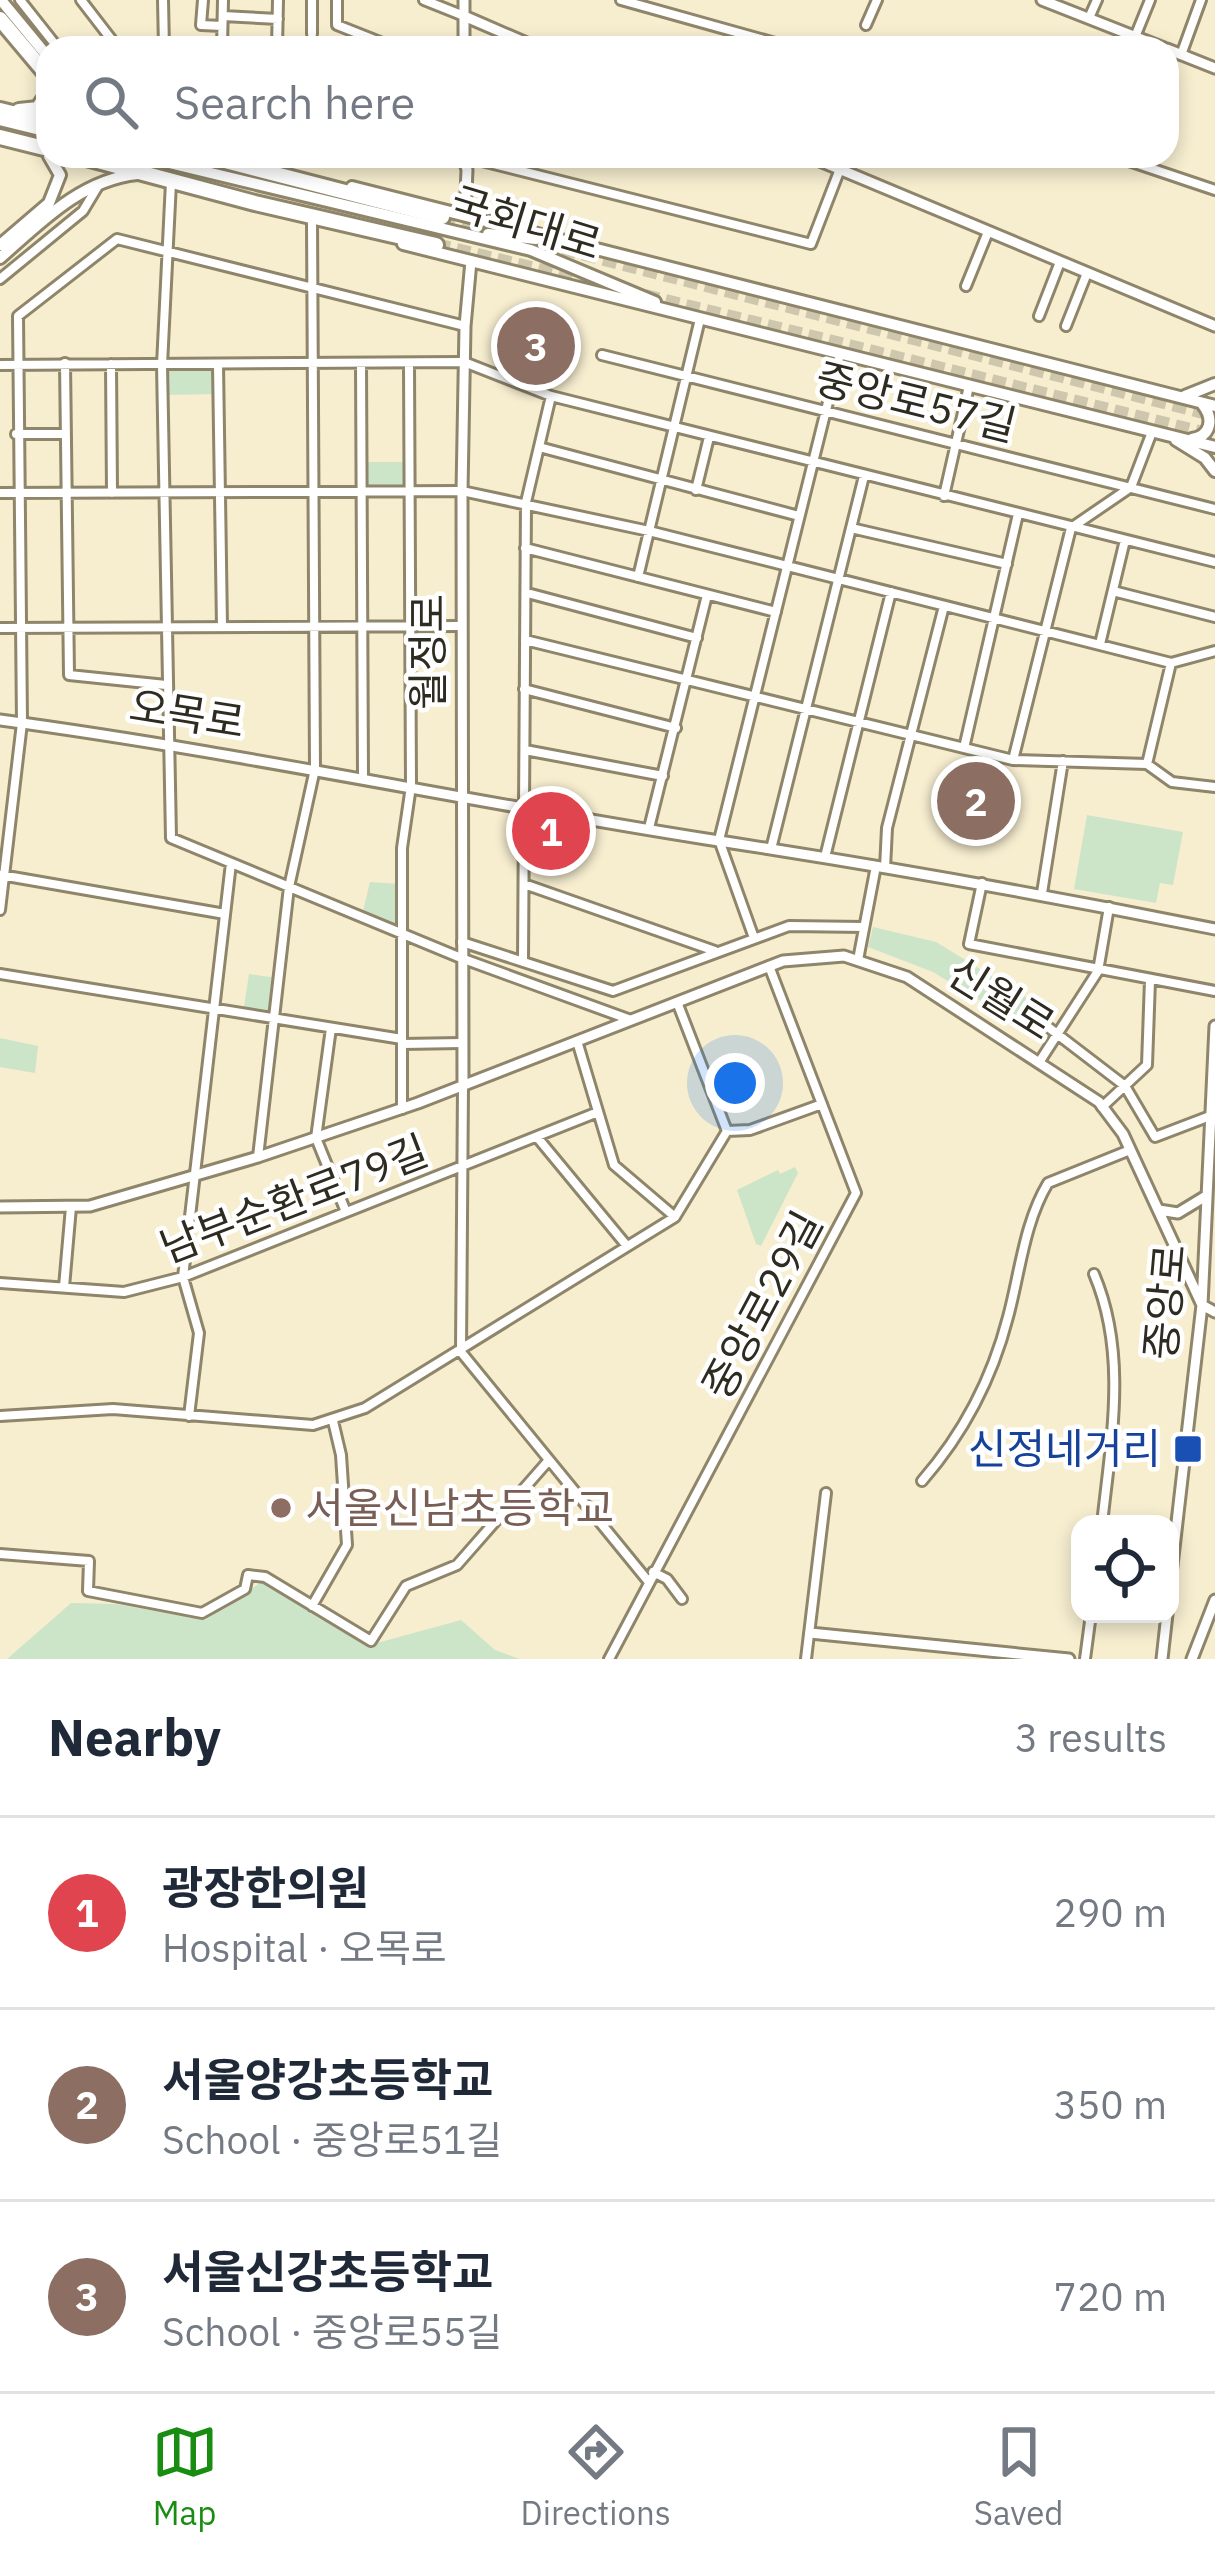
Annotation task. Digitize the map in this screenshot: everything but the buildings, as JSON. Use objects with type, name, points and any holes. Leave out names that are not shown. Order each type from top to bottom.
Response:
[{"type":"highway","points":[[0,19],[36,62]]},
{"type":"highway","points":[[2,117],[36,109]]},
{"type":"highway","points":[[2,117],[36,121]]},
{"type":"highway","points":[[0,137],[36,148]]},
{"type":"highway","points":[[126,168],[436,245]]},
{"type":"highway","points":[[258,168],[442,217]]},
{"type":"main road","points":[[1,0],[36,42]]},
{"type":"main road","points":[[464,0],[464,36]]},
{"type":"main road","points":[[1042,0],[1134,36]]},
{"type":"main road","points":[[464,16],[510,36]]},
{"type":"main road","points":[[1180,55],[1215,68]]},
{"type":"main road","points":[[2,117],[36,130]]},
{"type":"main road","points":[[0,245],[55,196],[60,176],[56,168]]},
{"type":"main road","name":"국회대로","points":[[190,168],[530,250],[658,303],[750,329]]},
{"type":"main road","name":"국회대로","points":[[214,168],[422,221],[563,242]]},
{"type":"main road","points":[[288,168],[1215,406]]},
{"type":"main road","points":[[465,215],[466,168]]},
{"type":"main road","points":[[840,169],[1215,326]]},
{"type":"main road","points":[[0,258],[48,216],[99,182],[145,173]]},
{"type":"main road","points":[[255,203],[1212,445]]},
{"type":"main road","name":"월정로","points":[[463,1085],[461,626],[464,362],[471,261]]},
{"type":"main road","points":[[1185,396],[1215,384]]},
{"type":"main road","points":[[1189,440],[1200,438],[1209,428],[1210,417],[1201,401]]},
{"type":"main road","points":[[1158,431],[1205,458],[1215,471]]},
{"type":"main road","name":"오목로","points":[[0,720],[167,742],[771,850],[1042,893],[1215,928]]},
{"type":"main road","name":"신월로","points":[[0,1207],[90,1206],[193,1176],[402,1108],[770,966],[844,956],[907,977],[1040,1060],[1102,1107],[1130,1150],[1202,1305]]},
{"type":"main road","name":"중앙로","points":[[1178,1515],[1202,1305],[1215,1026]]},
{"type":"main road","points":[[1159,1210],[1178,1213],[1209,1193]]},
{"type":"main road","points":[[1202,1305],[1215,1312]]},
{"type":"main road","points":[[1192,1659],[1214,1606]]},
{"type":"main road","points":[[1162,1659],[1165,1623]]},
{"type":"main road","points":[[809,1633],[1069,1659]]},
{"type":"street","points":[[20,0],[48,36]]},
{"type":"street","points":[[81,0],[109,36]]},
{"type":"street","points":[[95,0],[95,18]]},
{"type":"street","points":[[163,0],[164,36]]},
{"type":"street","points":[[202,0],[201,25],[278,19]]},
{"type":"street","points":[[222,36],[223,0]]},
{"type":"street","points":[[278,0],[278,36]]},
{"type":"street","points":[[312,0],[312,34]]},
{"type":"street","points":[[337,0],[337,25],[365,36]]},
{"type":"street","points":[[424,0],[464,16]]},
{"type":"street","points":[[621,0],[751,36]]},
{"type":"street","points":[[866,25],[877,0]]},
{"type":"street","points":[[1089,18],[1097,0]]},
{"type":"street","points":[[1136,36],[1150,0]]},
{"type":"street","points":[[1180,55],[1201,0]]},
{"type":"street","points":[[510,168],[812,244],[840,169]]},
{"type":"street","points":[[1150,168],[1215,190]]},
{"type":"street","points":[[171,181],[162,365],[171,838],[461,958],[631,1020]]},
{"type":"street","points":[[0,279],[83,211],[99,182]]},
{"type":"street","points":[[258,1156],[289,887],[315,769],[312,221]]},
{"type":"street","points":[[966,286],[988,232]]},
{"type":"street","points":[[0,910],[22,723],[18,316],[114,240],[465,326]]},
{"type":"street","points":[[1039,316],[1060,262]]},
{"type":"street","points":[[1066,326],[1087,273]]},
{"type":"street","points":[[638,577],[700,319]]},
{"type":"street","points":[[754,938],[719,840],[840,354]]},
{"type":"street","name":"중앙로57길","points":[[602,355],[1215,508]]},
{"type":"street","points":[[0,364],[464,362],[551,396],[1215,562]]},
{"type":"street","points":[[65,363],[69,675],[166,685]]},
{"type":"street","points":[[361,363],[363,778]]},
{"type":"street","points":[[111,364],[112,493]]},
{"type":"street","points":[[218,364],[222,627]]},
{"type":"street","points":[[402,1108],[402,848],[411,786],[409,364]]},
{"type":"street","points":[[944,496],[969,386]]},
{"type":"street","points":[[523,962],[526,502],[551,396]]},
{"type":"street","points":[[1013,760],[1071,527],[1131,487],[1158,431]]},
{"type":"street","points":[[16,434],[65,434]]},
{"type":"street","points":[[696,490],[709,437]]},
{"type":"street","points":[[539,447],[799,516]]},
{"type":"street","points":[[771,850],[865,476]]},
{"type":"street","points":[[0,493],[463,491],[649,531],[1171,663],[1215,651]]},
{"type":"street","points":[[964,748],[1018,514]]},
{"type":"street","points":[[851,528],[1006,564]]},
{"type":"street","points":[[1100,644],[1125,541]]},
{"type":"street","points":[[525,548],[776,612]]},
{"type":"street","points":[[1113,591],[1215,617]]},
{"type":"street","points":[[825,857],[891,592]]},
{"type":"street","points":[[531,594],[697,638]]},
{"type":"street","points":[[650,828],[707,595]]},
{"type":"street","points":[[857,960],[944,606]]},
{"type":"street","points":[[0,628],[461,626]]},
{"type":"street","points":[[525,640],[1013,760],[1147,764],[1172,782],[1215,787]]},
{"type":"street","points":[[1147,764],[1171,663]]},
{"type":"street","points":[[524,689],[676,728]]},
{"type":"street","points":[[525,750],[663,776]]},
{"type":"street","points":[[1042,893],[1063,761]]},
{"type":"street","points":[[189,1416],[199,1333],[183,1277],[231,863]]},
{"type":"street","points":[[2,875],[224,914]]},
{"type":"street","points":[[982,883],[969,944],[1215,991]]},
{"type":"street","points":[[524,884],[717,952]]},
{"type":"street","points":[[1040,1060],[1098,971],[1109,908]]},
{"type":"street","points":[[461,941],[613,991],[788,926],[864,927]]},
{"type":"street","name":"중앙로29길","points":[[609,1659],[856,1193],[770,966]]},
{"type":"street","points":[[0,974],[402,1042],[462,1043]]},
{"type":"street","points":[[1102,1107],[1147,1066],[1150,980]]},
{"type":"street","points":[[677,1002],[727,1131]]},
{"type":"street","points":[[1048,1027],[1125,1086],[1155,1137],[1210,1115]]},
{"type":"street","points":[[332,1028],[316,1138],[346,1212]]},
{"type":"street","points":[[577,1041],[614,1165],[675,1217]]},
{"type":"street","points":[[463,1085],[461,1352],[650,1577],[667,1580],[682,1599]]},
{"type":"street","points":[[727,1131],[749,1130],[822,1104]]},
{"type":"street","name":"남부순환로79길","points":[[0,1283],[124,1292],[183,1277],[598,1112]]},
{"type":"street","points":[[0,1416],[113,1409],[313,1425],[332,1421],[365,1408],[461,1352],[675,1217],[727,1131]]},
{"type":"street","points":[[537,1137],[628,1247]]},
{"type":"street","points":[[922,1481],[957,1441],[984,1384],[1010,1308],[1032,1216],[1048,1183],[1130,1150]]},
{"type":"street","points":[[64,1287],[71,1207]]},
{"type":"street","points":[[1094,1274],[1108,1307],[1117,1395],[1103,1515]]},
{"type":"street","points":[[312,1606],[347,1545],[341,1455],[332,1421]]},
{"type":"street","points":[[0,1554],[89,1561],[88,1591],[202,1613],[245,1589],[248,1575],[265,1577],[371,1641],[406,1586],[457,1565],[549,1460]]},
{"type":"street","points":[[806,1659],[826,1493]]},
{"type":"street","points":[[1085,1659],[1090,1623]]},
{"type":"green space","points":[[162,365],[218,365],[218,394],[163,395]]},
{"type":"green space","points":[[363,462],[410,462],[410,492],[363,492]]},
{"type":"green space","points":[[1087,815],[1183,832],[1173,885],[1160,883],[1156,903],[1074,889]]},
{"type":"green space","points":[[370,882],[400,884],[402,923],[396,928],[362,915]]},
{"type":"green space","points":[[873,927],[936,942],[1050,1012],[1038,1036],[933,972],[868,947]]},
{"type":"green space","points":[[249,974],[278,978],[273,1017],[243,1013]]},
{"type":"green space","points":[[0,1038],[38,1046],[35,1073],[0,1067]]},
{"type":"green space","points":[[795,1167],[798,1173],[761,1246],[756,1244],[737,1190]]},
{"type":"green space","points":[[263,1581],[366,1646],[461,1620],[495,1650],[520,1659],[7,1659],[71,1603],[116,1604],[205,1620]]},
{"type":"tunnel","points":[[442,217],[501,232]]},
{"type":"tunnel","points":[[522,238],[1215,415]]},
{"type":"tunnel","points":[[436,245],[617,289]]},
{"type":"tunnel","points":[[645,296],[1215,436]]},
{"type":"place","name":"서울신강초등학교","points":[[536,346]]},
{"type":"place","name":"서울양강초등학교","points":[[976,801]]},
{"type":"place","name":"광장한의원","points":[[551,831]]},
{"type":"place","name":"신정네거리","points":[[1188,1449]]},
{"type":"place","name":"서울신남초등학교","points":[[281,1508]]}]
